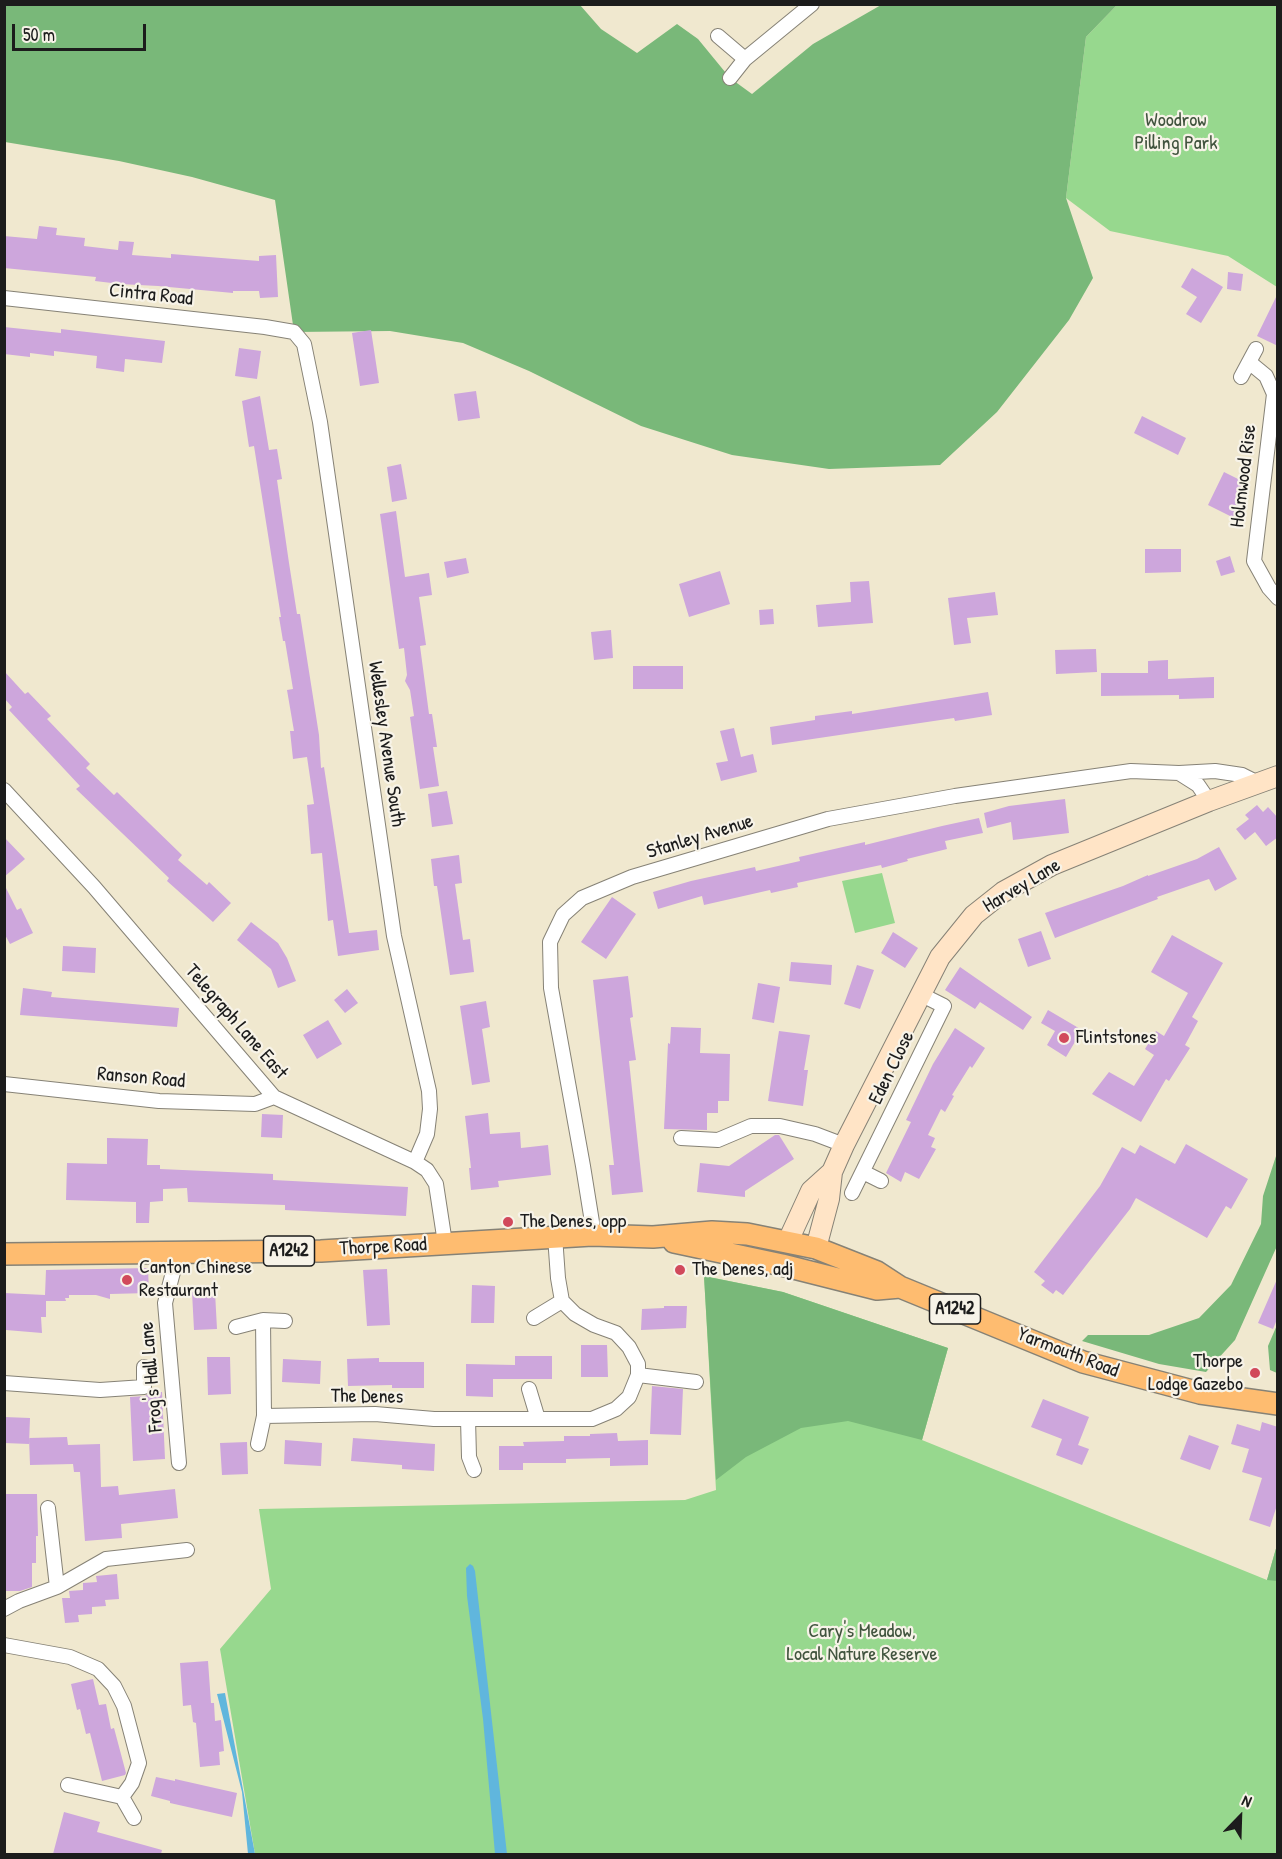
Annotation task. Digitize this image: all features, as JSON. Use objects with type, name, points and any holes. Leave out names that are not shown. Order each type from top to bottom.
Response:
[{"type":"main road","name":"Thorpe Road","points":[[4,1254],[321,1251],[555,1236],[653,1237],[712,1232],[747,1234],[788,1241]]},
{"type":"main road","name":"Thorpe Road","points":[[653,1237],[782,1265]]},
{"type":"main road","name":"Yarmouth Road","points":[[788,1241],[816,1248],[877,1272],[900,1287],[1083,1362],[1200,1393],[1278,1404]]},
{"type":"main road","points":[[782,1265],[788,1241]]},
{"type":"main road","points":[[808,1272],[816,1248]]},
{"type":"main road","name":"Yarmouth Road","points":[[782,1265],[877,1289],[900,1287]]},
{"type":"street","points":[[730,78],[745,59],[812,4]]},
{"type":"street","points":[[718,36],[745,59]]},
{"type":"street","name":"Cintra Road","points":[[4,298],[294,332]]},
{"type":"street","name":"Wellesley Avenue South","points":[[294,332],[304,344],[320,422],[394,936],[429,1091],[430,1109],[426,1134],[415,1162]]},
{"type":"street","points":[[1241,377],[1256,349]]},
{"type":"street","name":"Holmwood Rise","points":[[1249,362],[1266,376],[1274,394],[1254,561],[1269,588],[1278,598]]},
{"type":"street","name":"Stanley Avenue","points":[[592,1235],[583,1166],[552,988],[550,942],[563,915],[582,898],[632,877],[828,819],[955,796],[1131,771],[1179,773],[1215,771],[1242,775],[1258,783]]},
{"type":"street","points":[[1179,773],[1198,785],[1209,801]]},
{"type":"street","name":"Harvey Lane","points":[[816,1248],[829,1199],[832,1172],[844,1145],[940,957],[974,915],[1003,892],[1052,865],[1209,801],[1278,776]]},
{"type":"street","name":"Telegraph Lane East","points":[[4,790],[94,887],[274,1097],[415,1162],[427,1170],[436,1184],[445,1243]]},
{"type":"street","name":"Eden Close","points":[[852,1193],[944,1006],[920,994]]},
{"type":"street","name":"Ranson Road","points":[[4,1084],[159,1101],[255,1104],[274,1097]]},
{"type":"street","points":[[681,1138],[718,1140],[751,1126],[780,1126],[815,1134],[844,1145]]},
{"type":"street","name":"Harvey Lane","points":[[788,1241],[811,1191],[832,1172]]},
{"type":"street","points":[[863,1172],[881,1181]]},
{"type":"street","points":[[555,1236],[562,1301],[575,1314],[594,1325],[616,1333],[629,1347],[638,1364],[638,1375],[696,1382]]},
{"type":"street","name":"Frog's Hall Lane","points":[[178,1253],[165,1303],[179,1463]]},
{"type":"street","points":[[534,1318],[562,1301]]},
{"type":"street","points":[[258,1444],[264,1416],[263,1320]]},
{"type":"street","points":[[236,1327],[263,1320],[285,1321]]},
{"type":"street","points":[[4,1383],[100,1390],[144,1387],[144,1367]]},
{"type":"street","name":"The Denes","points":[[264,1416],[375,1414],[468,1419],[592,1419],[616,1409],[628,1396],[638,1375]]},
{"type":"street","points":[[529,1389],[538,1419]]},
{"type":"street","points":[[468,1419],[469,1456],[474,1470]]},
{"type":"street","points":[[48,1508],[57,1587]]},
{"type":"street","points":[[4,1609],[57,1587],[106,1559],[187,1550]]},
{"type":"street","points":[[10,1646],[70,1657],[98,1669],[114,1686],[124,1706],[139,1763],[132,1783],[122,1797]]},
{"type":"street","points":[[68,1785],[122,1797],[134,1818]]},
{"type":"green space","points":[[4,5],[580,5],[601,29],[637,53],[677,24],[698,39],[730,78],[752,94],[813,44],[881,5],[1117,5],[1086,37],[1066,198],[1093,278],[1069,320],[997,412],[940,465],[829,469],[732,455],[641,426],[529,371],[463,343],[390,331],[294,332],[275,200],[192,177],[119,161],[5,142]]},
{"type":"green space","name":"Woodrow Pilling Park","points":[[1117,5],[1277,5],[1277,287],[1228,256],[1110,231],[1066,198],[1086,37]]},
{"type":"green space","points":[[882,873],[895,923],[855,933],[842,881]]},
{"type":"green space","points":[[1277,1153],[1277,1246],[1235,1340],[1206,1372],[1159,1364],[1082,1341],[1088,1335],[1149,1335],[1199,1318],[1231,1285],[1261,1224],[1263,1196]]},
{"type":"green space","name":"Cary's Meadow, Local Nature Reserve","points":[[704,1276],[783,1292],[948,1348],[922,1440],[1267,1580],[1277,1545],[1277,1854],[255,1854],[220,1649],[271,1589],[259,1509],[685,1500],[716,1490]]},
{"type":"green space","points":[[704,1276],[783,1292],[948,1348],[922,1440],[848,1421],[801,1428],[746,1457],[716,1480]]},
{"type":"green space","points":[[1277,1325],[1277,1373],[1270,1370],[1268,1346]]},
{"type":"green space","points":[[1277,1545],[1277,1581],[1267,1580]]},
{"type":"water","points":[[470,1564],[475,1571],[507,1854],[495,1854],[483,1719],[467,1596],[466,1568]]},
{"type":"water","points":[[225,1693],[255,1854],[248,1854],[242,1792],[217,1694]]},
{"type":"building","points":[[39,226],[57,228],[56,235],[85,238],[84,246],[118,250],[119,241],[134,242],[132,255],[171,258],[171,254],[259,261],[259,256],[276,255],[278,297],[260,298],[259,291],[233,291],[233,293],[120,284],[95,281],[96,277],[4,268],[4,236],[37,239]]},
{"type":"building","points":[[1192,268],[1223,287],[1201,323],[1186,314],[1197,297],[1181,287]]},
{"type":"building","points":[[1228,272],[1243,274],[1241,291],[1227,289]]},
{"type":"building","points":[[1278,293],[1278,346],[1257,336]]},
{"type":"building","points":[[4,327],[61,333],[61,329],[165,341],[162,363],[125,359],[124,372],[96,368],[97,356],[54,351],[54,356],[30,353],[30,357],[4,354]]},
{"type":"building","points":[[371,330],[379,383],[360,386],[352,333]]},
{"type":"building","points":[[239,348],[261,351],[257,379],[235,376]]},
{"type":"building","points":[[476,391],[480,418],[458,421],[454,394]]},
{"type":"building","points":[[260,396],[269,450],[277,449],[282,479],[277,480],[289,563],[297,614],[300,614],[319,735],[321,768],[324,767],[349,933],[377,930],[379,950],[338,956],[333,920],[328,921],[322,853],[311,854],[307,805],[314,804],[307,757],[293,759],[290,731],[294,731],[287,690],[293,689],[279,617],[281,617],[254,446],[249,447],[242,401]]},
{"type":"building","points":[[1142,416],[1186,438],[1178,455],[1134,433]]},
{"type":"building","points":[[401,464],[407,499],[392,502],[387,467]]},
{"type":"building","points":[[1224,472],[1250,485],[1234,518],[1208,505]]},
{"type":"building","points":[[396,511],[405,577],[429,573],[432,595],[419,597],[426,645],[420,646],[429,714],[432,714],[437,747],[433,747],[439,786],[420,789],[410,717],[414,716],[410,690],[405,681],[407,675],[404,648],[399,649],[380,514]]},
{"type":"building","points":[[1145,549],[1181,549],[1181,572],[1145,573]]},
{"type":"building","points":[[1230,556],[1235,572],[1221,576],[1216,561]]},
{"type":"building","points":[[466,558],[469,573],[447,578],[444,562]]},
{"type":"building","points":[[720,571],[730,604],[689,617],[679,584]]},
{"type":"building","points":[[869,581],[873,623],[818,627],[816,605],[851,602],[850,582]]},
{"type":"building","points":[[995,592],[998,615],[967,618],[971,643],[954,645],[948,598]]},
{"type":"building","points":[[773,609],[774,624],[760,625],[759,610]]},
{"type":"building","points":[[611,630],[613,658],[594,660],[591,632]]},
{"type":"building","points":[[1096,649],[1097,672],[1056,674],[1055,650]]},
{"type":"building","points":[[1168,660],[1168,679],[1214,677],[1214,698],[1179,699],[1179,695],[1101,696],[1101,673],[1148,673],[1148,661]]},
{"type":"building","points":[[633,666],[683,666],[683,689],[633,689]]},
{"type":"building","points":[[4,671],[25,694],[28,692],[51,716],[47,719],[90,764],[86,768],[114,795],[117,792],[182,855],[178,860],[207,885],[209,882],[231,903],[213,922],[167,881],[169,878],[76,789],[80,786],[9,710],[12,707],[4,698]]},
{"type":"building","points":[[988,692],[992,715],[955,721],[954,718],[772,745],[770,727],[815,720],[815,716],[852,711],[852,714]]},
{"type":"building","points":[[734,728],[741,757],[753,754],[757,772],[721,781],[716,763],[728,761],[720,731]]},
{"type":"building","points":[[447,791],[453,824],[432,827],[428,794]]},
{"type":"building","points":[[1065,799],[1069,833],[1013,840],[1011,822],[987,828],[984,813],[1009,806]]},
{"type":"building","points":[[1257,805],[1263,812],[1268,807],[1278,818],[1278,837],[1266,846],[1255,832],[1245,840],[1236,829],[1249,819],[1245,815]]},
{"type":"building","points":[[979,818],[983,833],[945,841],[947,849],[882,868],[881,865],[797,883],[798,887],[771,893],[770,890],[704,905],[702,896],[658,909],[653,892],[755,867],[756,871],[800,861],[799,857],[865,842],[865,845]]},
{"type":"building","points":[[4,837],[25,859],[4,877]]},
{"type":"building","points":[[1219,847],[1237,879],[1215,891],[1209,879],[1055,938],[1045,913],[1197,859]]},
{"type":"building","points":[[459,855],[462,883],[455,884],[463,940],[470,939],[474,972],[450,975],[431,859]]},
{"type":"building","points":[[4,884],[17,910],[21,908],[33,933],[10,944],[4,933]]},
{"type":"building","points":[[612,897],[636,914],[606,959],[581,942]]},
{"type":"building","points":[[251,922],[278,943],[296,981],[278,988],[271,969],[237,940]]},
{"type":"building","points":[[1041,931],[1051,959],[1028,967],[1018,939]]},
{"type":"building","points":[[893,932],[918,948],[905,968],[881,953]]},
{"type":"building","points":[[1172,935],[1223,963],[1192,1017],[1198,1021],[1185,1045],[1190,1048],[1169,1081],[1166,1079],[1141,1122],[1092,1094],[1109,1072],[1134,1086],[1154,1055],[1145,1049],[1156,1031],[1164,1036],[1188,993],[1151,972]]},
{"type":"building","points":[[63,946],[96,948],[95,973],[62,971]]},
{"type":"building","points":[[791,962],[832,965],[831,985],[789,981]]},
{"type":"building","points":[[857,965],[874,970],[860,1009],[844,1004]]},
{"type":"building","points":[[960,967],[1032,1017],[1023,1030],[980,1002],[975,1009],[945,990]]},
{"type":"building","points":[[628,976],[633,1017],[630,1018],[636,1060],[629,1061],[643,1192],[612,1195],[609,1165],[614,1165],[593,980]]},
{"type":"building","points":[[758,983],[780,987],[774,1023],[752,1019]]},
{"type":"building","points":[[23,988],[52,992],[51,997],[179,1008],[177,1027],[20,1015]]},
{"type":"building","points":[[347,989],[358,1003],[345,1013],[334,1000]]},
{"type":"building","points":[[486,1001],[490,1027],[482,1029],[490,1082],[472,1085],[460,1006]]},
{"type":"building","name":"Flintstones","points":[[1048,1010],[1082,1030],[1066,1057],[1047,1045],[1055,1031],[1041,1023]]},
{"type":"building","points":[[328,1020],[342,1044],[317,1059],[303,1035]]},
{"type":"building","points":[[671,1027],[701,1028],[700,1053],[730,1054],[729,1101],[718,1101],[718,1113],[707,1113],[707,1130],[664,1129],[668,1043],[670,1044]]},
{"type":"building","points":[[955,1028],[985,1048],[972,1068],[970,1066],[952,1095],[954,1096],[945,1112],[941,1109],[928,1135],[935,1138],[931,1147],[936,1149],[919,1179],[905,1172],[901,1182],[886,1173],[911,1122],[906,1120],[933,1064]]},
{"type":"building","points":[[779,1031],[810,1035],[804,1070],[808,1070],[803,1106],[768,1101]]},
{"type":"building","points":[[488,1113],[490,1134],[520,1132],[521,1148],[548,1145],[551,1175],[498,1181],[499,1187],[471,1190],[465,1116]]},
{"type":"building","points":[[262,1114],[283,1115],[282,1138],[261,1137]]},
{"type":"building","points":[[775,1135],[779,1135],[794,1159],[745,1191],[745,1197],[697,1192],[700,1163],[729,1166]]},
{"type":"building","points":[[107,1138],[148,1139],[147,1165],[160,1165],[160,1169],[273,1174],[273,1180],[408,1187],[406,1216],[285,1210],[285,1205],[188,1202],[187,1188],[163,1189],[163,1201],[150,1202],[149,1223],[136,1223],[136,1202],[66,1200],[67,1163],[107,1164]]},
{"type":"building","points":[[1186,1144],[1248,1179],[1231,1209],[1226,1206],[1207,1238],[1136,1198],[1130,1209],[1063,1295],[1056,1290],[1053,1294],[1041,1285],[1045,1281],[1034,1272],[1100,1186],[1122,1147],[1135,1154],[1140,1145],[1175,1164]]},
{"type":"building","points":[[148,1268],[149,1293],[110,1294],[110,1299],[96,1295],[69,1295],[69,1298],[65,1298],[66,1301],[46,1301],[46,1317],[41,1317],[42,1333],[6,1330],[4,1293],[45,1295],[46,1270]]},
{"type":"building","points":[[387,1269],[390,1325],[367,1326],[363,1270]]},
{"type":"building","points":[[1278,1277],[1278,1317],[1273,1329],[1258,1323]]},
{"type":"building","points":[[472,1285],[495,1286],[494,1323],[471,1323]]},
{"type":"building","points":[[192,1292],[215,1292],[217,1329],[194,1330]]},
{"type":"building","points":[[664,1306],[687,1306],[686,1328],[641,1330],[642,1309],[664,1308]]},
{"type":"building","points":[[581,1345],[607,1345],[608,1377],[581,1377]]},
{"type":"building","points":[[515,1356],[552,1356],[552,1379],[493,1379],[493,1397],[466,1396],[466,1364],[515,1365]]},
{"type":"building","points":[[207,1357],[230,1357],[231,1394],[208,1395]]},
{"type":"building","points":[[379,1358],[379,1362],[424,1362],[424,1388],[392,1388],[392,1385],[348,1386],[347,1359]]},
{"type":"building","points":[[283,1359],[321,1361],[320,1384],[282,1382]]},
{"type":"building","points":[[652,1386],[683,1389],[681,1435],[650,1434]]},
{"type":"building","points":[[151,1392],[162,1392],[165,1459],[133,1461],[130,1397],[145,1396]]},
{"type":"building","points":[[1043,1399],[1089,1417],[1078,1445],[1089,1449],[1082,1465],[1056,1455],[1062,1439],[1031,1427]]},
{"type":"building","points":[[4,1417],[30,1418],[29,1444],[4,1443]]},
{"type":"building","points":[[1262,1422],[1278,1427],[1278,1502],[1270,1527],[1249,1520],[1262,1478],[1242,1472],[1249,1449],[1231,1444],[1237,1424],[1260,1431]]},
{"type":"building","points":[[617,1433],[618,1441],[648,1440],[648,1465],[610,1466],[610,1458],[566,1459],[566,1463],[523,1463],[523,1470],[499,1470],[499,1446],[524,1446],[523,1442],[564,1441],[564,1436]]},
{"type":"building","points":[[1189,1435],[1219,1446],[1210,1470],[1180,1459]]},
{"type":"building","points":[[67,1437],[68,1445],[100,1444],[101,1487],[118,1486],[119,1495],[175,1489],[178,1518],[121,1524],[122,1538],[85,1541],[80,1472],[74,1472],[73,1464],[30,1465],[29,1438]]},
{"type":"building","points":[[353,1438],[435,1444],[434,1471],[402,1469],[402,1465],[351,1461]]},
{"type":"building","points":[[285,1440],[322,1443],[321,1466],[284,1464]]},
{"type":"building","points":[[247,1442],[248,1474],[222,1475],[220,1443]]},
{"type":"building","points":[[4,1494],[37,1494],[38,1536],[36,1536],[36,1563],[32,1563],[32,1587],[20,1591],[4,1591]]},
{"type":"building","points":[[117,1574],[119,1599],[105,1600],[106,1606],[92,1607],[92,1614],[78,1615],[79,1622],[65,1623],[62,1598],[70,1598],[69,1591],[83,1590],[83,1583],[97,1582],[96,1576]]},
{"type":"building","points":[[208,1661],[211,1703],[214,1703],[215,1721],[221,1720],[224,1751],[219,1752],[220,1765],[200,1767],[196,1723],[193,1722],[191,1705],[183,1706],[180,1663]]},
{"type":"building","points":[[93,1679],[99,1705],[106,1704],[111,1729],[114,1728],[126,1773],[102,1781],[90,1733],[86,1734],[71,1684]]},
{"type":"building","points":[[156,1777],[237,1793],[232,1817],[170,1803],[170,1801],[151,1796]]},
{"type":"building","points":[[64,1812],[100,1822],[97,1832],[162,1850],[161,1854],[53,1854]]},
{"type":"place","name":"Flintstones","points":[[1064,1038]]},
{"type":"place","name":"The Denes, opp","points":[[508,1222]]},
{"type":"place","name":"The Denes, adj","points":[[680,1270]]},
{"type":"place","name":"Canton Chinese Restaurant","points":[[127,1280]]},
{"type":"place","name":"Thorpe Lodge Gazebo","points":[[1255,1373]]}]
